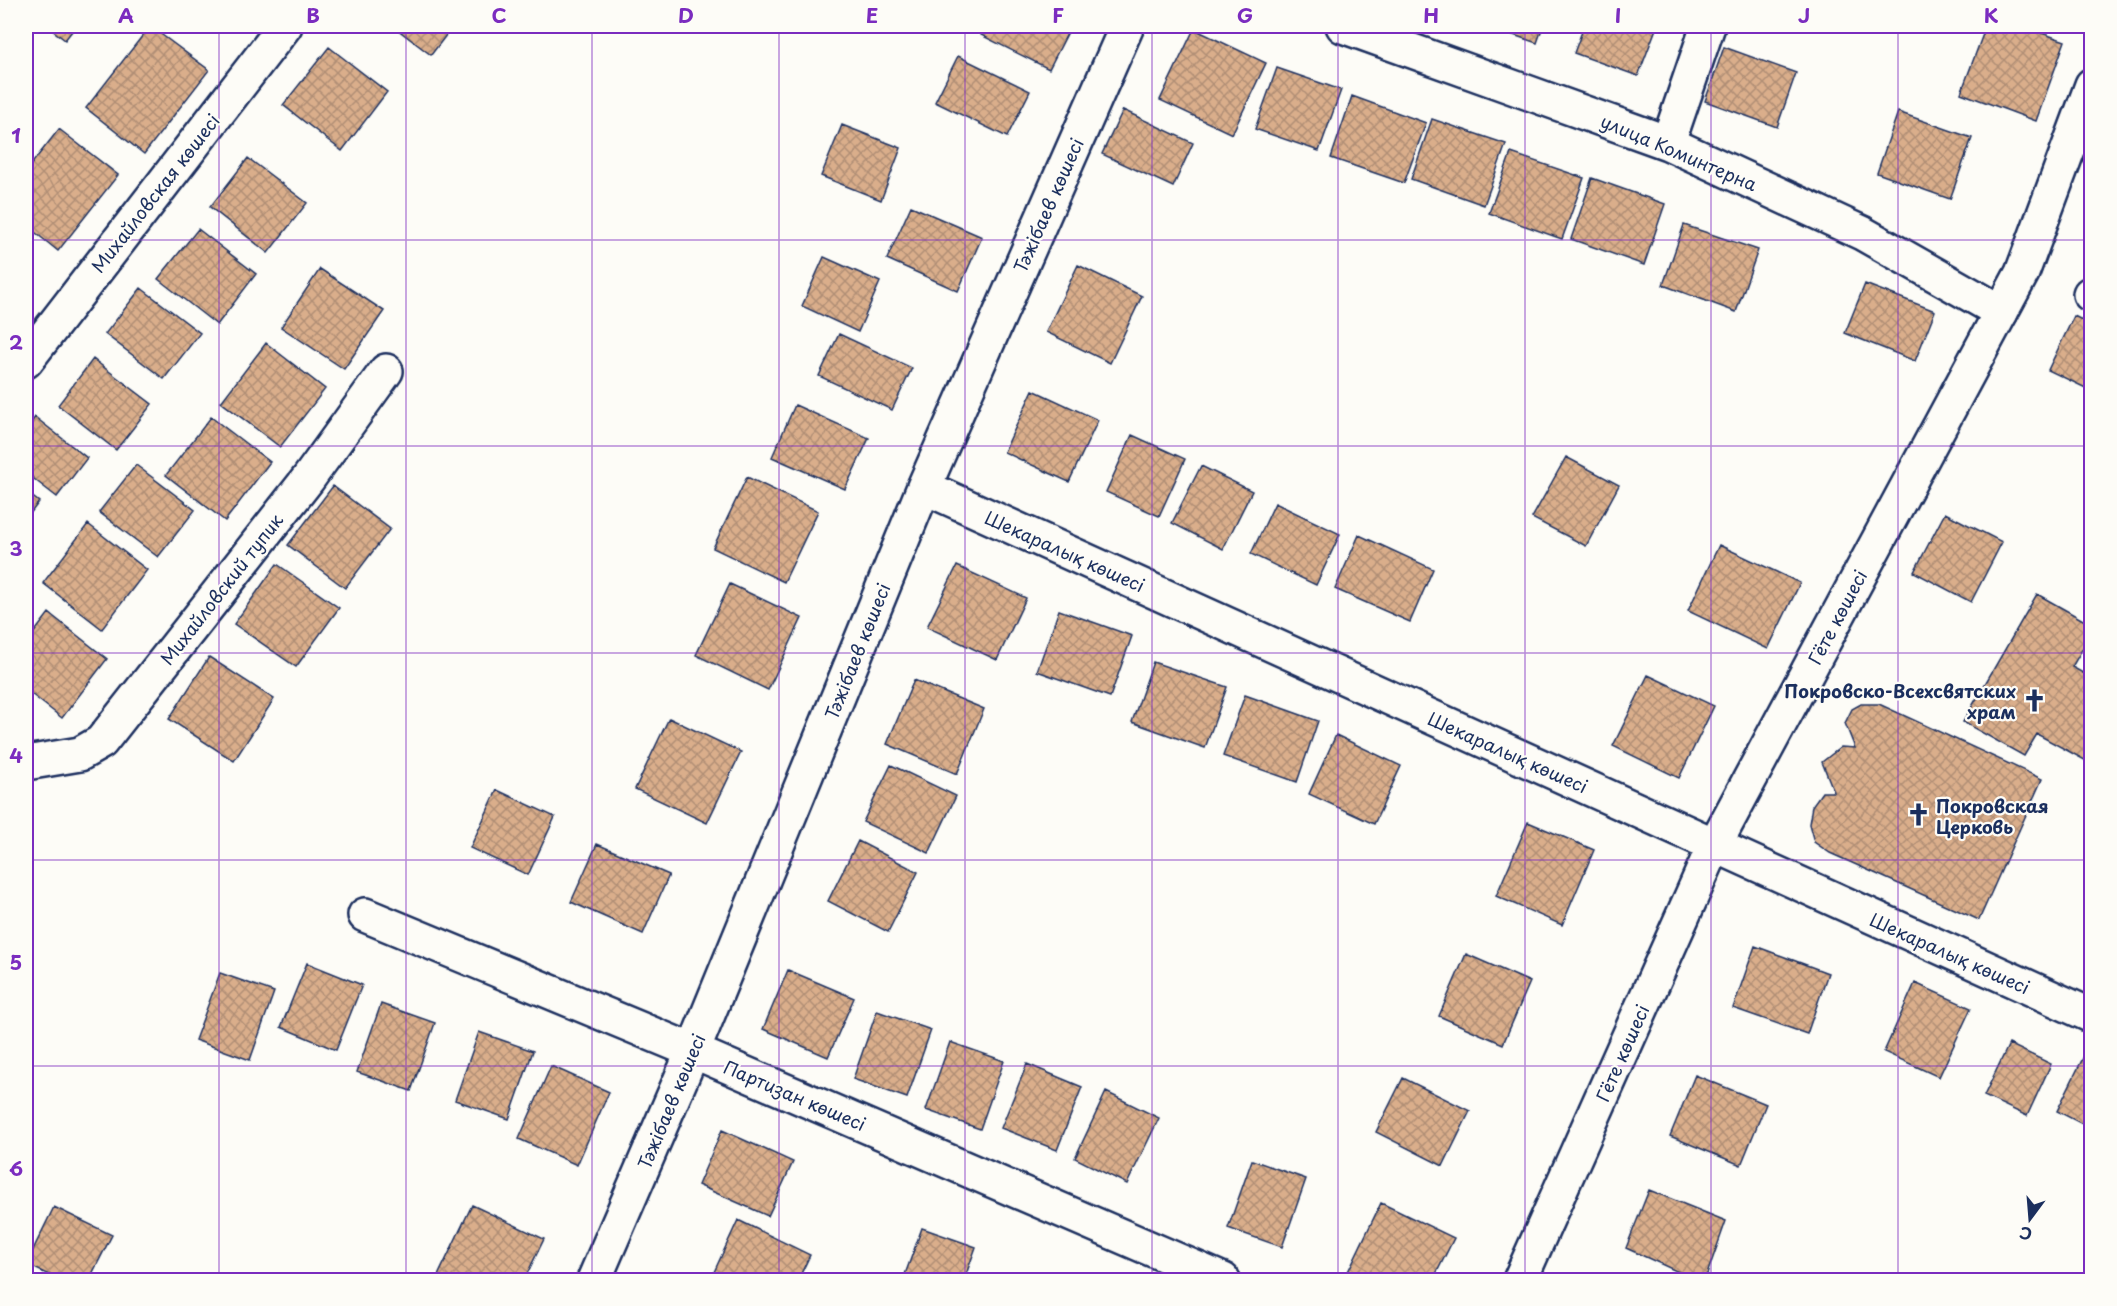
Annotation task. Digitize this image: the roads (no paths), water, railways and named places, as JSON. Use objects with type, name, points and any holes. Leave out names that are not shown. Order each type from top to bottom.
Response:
[{"type":"street","name":"Михайловская көшесі","points":[[26,361],[285,26]]},
{"type":"street","name":"Тәжібаев көшесі","points":[[594,1281],[693,1051],[924,488],[1127,26]]},
{"type":"street","name":"улица Коминтерна","points":[[1343,26],[1668,143],[1862,233],[2001,312]]},
{"type":"street","points":[[1668,143],[1708,26]]},
{"type":"street","name":"Гёте көшесі","points":[[1520,1281],[1714,846],[2022,273],[2091,85]]},
{"type":"street","name":"Михайловский тупик","points":[[26,763],[80,754],[100,742],[308,479],[386,371]]},
{"type":"street","name":"Шекаралық көшесі","points":[[924,488],[1714,846],[2087,1004]]},
{"type":"street","name":"Партизан көшесі","points":[[365,915],[693,1051],[1223,1281]]},
{"type":"place","name":"Покровско-Всехсвятских храм","points":[[2034,700]]},
{"type":"place","name":"Покровская Церковь","points":[[1918,815]]}]
